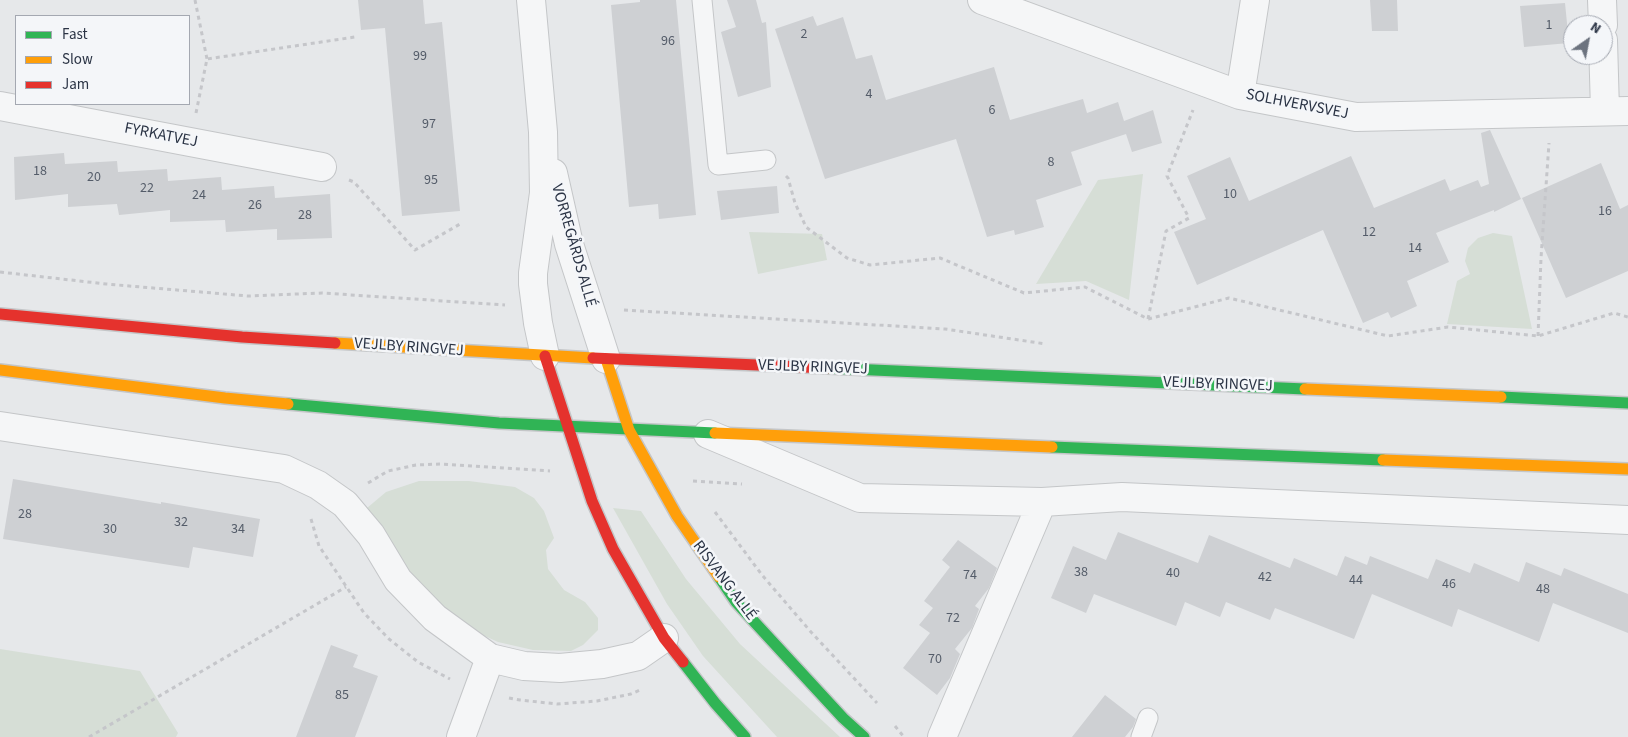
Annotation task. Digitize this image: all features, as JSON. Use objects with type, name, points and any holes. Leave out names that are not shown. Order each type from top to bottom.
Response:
[{"type":"main road","name":"VEJLBY RINGVEJ","points":[[0,314],[242,338],[606,360],[1628,403]]},
{"type":"main road","points":[[545,356],[592,501],[613,549],[664,638],[703,689],[745,737]]},
{"type":"main road","name":"RISVANG ALLÉ","points":[[606,360],[629,430],[677,516],[736,602],[843,718],[864,737]]},
{"type":"main road","points":[[0,370],[225,398],[499,423],[629,430],[1628,469]]},
{"type":"street","name":"VORREGÅRDS ALLÉ","points":[[531,0],[543,132],[544,193],[533,273],[536,307],[545,356]]},
{"type":"street","name":"SOLHVERVSVEJ","points":[[982,0],[1240,95],[1356,117],[1616,111]]},
{"type":"street","points":[[1240,95],[1255,0]]},
{"type":"street","points":[[1602,0],[1603,15]]},
{"type":"street","points":[[1608,65],[1616,111]]},
{"type":"street","name":"FYRKATVEJ","points":[[0,106],[322,167]]},
{"type":"street","name":"VORREGÅRDS ALLÉ","points":[[543,132],[569,244],[606,360]]},
{"type":"street","points":[[0,426],[284,469],[318,485],[345,504],[371,535],[398,580],[434,618],[490,658],[524,666],[560,668],[602,664],[638,656],[664,638]]},
{"type":"street","points":[[707,433],[860,498],[1042,502],[1122,497],[1628,520]]},
{"type":"street","points":[[942,737],[1042,502]]},
{"type":"street","points":[[461,737],[490,658]]},
{"type":"lane","points":[[702,0],[718,164],[766,160]]},
{"type":"lane","points":[[1141,737],[1148,718]]},
{"type":"path","points":[[190,142],[207,58],[195,0]]},
{"type":"path","points":[[207,58],[355,37]]},
{"type":"path","points":[[1148,319],[1166,231],[1189,218],[1167,176],[1204,82]]},
{"type":"path","points":[[1538,336],[1541,258],[1551,112]]},
{"type":"path","points":[[766,160],[788,178],[795,203],[806,227],[847,258],[870,265],[940,258],[1024,293],[1085,287],[1148,319],[1229,298],[1388,336],[1448,327],[1538,336],[1614,313],[1628,317]]},
{"type":"path","points":[[322,167],[354,182],[415,250],[460,224]]},
{"type":"path","points":[[0,272],[106,284],[248,296],[322,293],[536,307]]},
{"type":"path","points":[[590,308],[945,329],[1052,345]]},
{"type":"path","points":[[345,504],[370,480],[388,471],[416,465],[441,464],[554,472]]},
{"type":"path","points":[[713,510],[762,575],[880,707]]},
{"type":"path","points":[[89,737],[346,588]]},
{"type":"path","points":[[892,722],[904,737]]},
{"type":"shaded area","points":[[1143,174],[1129,300],[1086,281],[1036,284],[1098,180]]},
{"type":"shaded area","points":[[749,232],[822,234],[827,260],[758,274]]},
{"type":"shaded area","points":[[1493,233],[1512,236],[1532,329],[1447,324],[1457,281],[1470,274],[1465,261],[1468,248],[1478,238]]},
{"type":"shaded area","points":[[419,481],[469,481],[515,487],[534,498],[544,511],[554,538],[546,550],[548,569],[564,590],[585,602],[598,618],[598,630],[583,645],[571,651],[533,650],[498,642],[474,631],[444,610],[403,566],[392,542],[367,508],[386,492]]},
{"type":"shaded area","points":[[613,508],[641,511],[686,579],[740,644],[840,737],[777,737],[703,656],[667,604]]},
{"type":"shaded area","points":[[0,649],[140,671],[178,733],[176,737],[0,737]]},
{"type":"building","points":[[358,0],[423,0],[425,24],[442,22],[460,211],[402,216],[385,28],[361,30]]},
{"type":"building","points":[[640,0],[676,0],[696,215],[659,219],[658,204],[629,207],[611,5],[640,2]]},
{"type":"building","points":[[727,0],[756,0],[762,23],[766,22],[771,87],[738,97],[721,32],[736,27]]},
{"type":"building","points":[[1370,0],[1397,0],[1398,31],[1372,31]]},
{"type":"building","points":[[1565,3],[1566,15],[1563,15],[1563,44],[1524,47],[1520,6]]},
{"type":"building","points":[[813,16],[817,26],[843,17],[856,59],[872,55],[886,100],[994,67],[1010,120],[1083,99],[1087,113],[1118,102],[1124,121],[1153,110],[1162,143],[1132,152],[1126,134],[1071,152],[1082,185],[1036,200],[1044,227],[1015,235],[1014,230],[987,237],[956,139],[825,179],[775,29]]},
{"type":"building","points":[[1490,130],[1521,199],[1494,212],[1494,210],[1436,233],[1449,262],[1407,281],[1417,306],[1391,318],[1388,312],[1363,323],[1323,230],[1197,285],[1174,232],[1206,219],[1187,176],[1230,157],[1249,201],[1351,156],[1374,208],[1445,179],[1450,191],[1478,180],[1481,187],[1489,184],[1481,133]]},
{"type":"building","points":[[64,153],[65,164],[117,161],[118,172],[167,169],[168,181],[221,177],[222,190],[274,186],[275,198],[330,194],[332,238],[277,240],[277,229],[226,232],[225,220],[170,222],[170,210],[119,215],[117,204],[68,207],[68,194],[15,200],[14,157]]},
{"type":"building","points":[[1601,163],[1620,209],[1628,205],[1628,271],[1566,298],[1522,198]]},
{"type":"building","points":[[777,186],[779,213],[721,220],[717,191]]},
{"type":"building","points":[[13,479],[260,519],[253,557],[193,547],[189,568],[3,539]]},
{"type":"building","points":[[1118,532],[1198,563],[1209,535],[1290,568],[1294,558],[1337,576],[1345,556],[1367,565],[1370,556],[1428,579],[1436,559],[1470,573],[1474,563],[1519,582],[1526,562],[1561,576],[1564,568],[1628,594],[1628,633],[1553,603],[1539,642],[1458,609],[1452,627],[1372,594],[1354,639],[1275,608],[1270,620],[1226,602],[1220,617],[1185,602],[1176,626],[1094,594],[1086,613],[1051,598],[1073,546],[1106,560]]},
{"type":"building","points":[[958,540],[997,568],[989,588],[975,606],[979,609],[972,628],[955,649],[960,654],[950,678],[937,695],[903,668],[930,633],[919,625],[933,608],[924,601],[950,567],[942,560]]},
{"type":"building","points":[[331,645],[358,655],[353,667],[378,676],[355,737],[296,737]]},
{"type":"building","points":[[1105,695],[1136,719],[1133,727],[1125,737],[1072,737]]},
{"type":"traffic: fast","points":[[828,368],[1305,389]]},
{"type":"traffic: fast","points":[[1501,397],[1628,403]]},
{"type":"traffic: fast","points":[[288,404],[499,423],[715,433]]},
{"type":"traffic: fast","points":[[1052,447],[1383,460]]},
{"type":"traffic: fast","points":[[719,577],[736,602],[843,718],[864,737]]},
{"type":"traffic: fast","points":[[683,662],[745,737]]},
{"type":"traffic: slow","points":[[335,343],[593,358]]},
{"type":"traffic: slow","points":[[606,359],[629,430],[677,516],[719,577]]},
{"type":"traffic: slow","points":[[0,370],[288,404]]},
{"type":"traffic: slow","points":[[1305,389],[1501,397]]},
{"type":"traffic: slow","points":[[715,433],[1052,447]]},
{"type":"traffic: slow","points":[[1383,460],[1628,469]]},
{"type":"traffic: jam","points":[[0,314],[242,337],[335,343]]},
{"type":"traffic: jam","points":[[545,356],[592,501],[613,549],[664,638],[683,662]]},
{"type":"traffic: jam","points":[[593,358],[828,368]]}]
